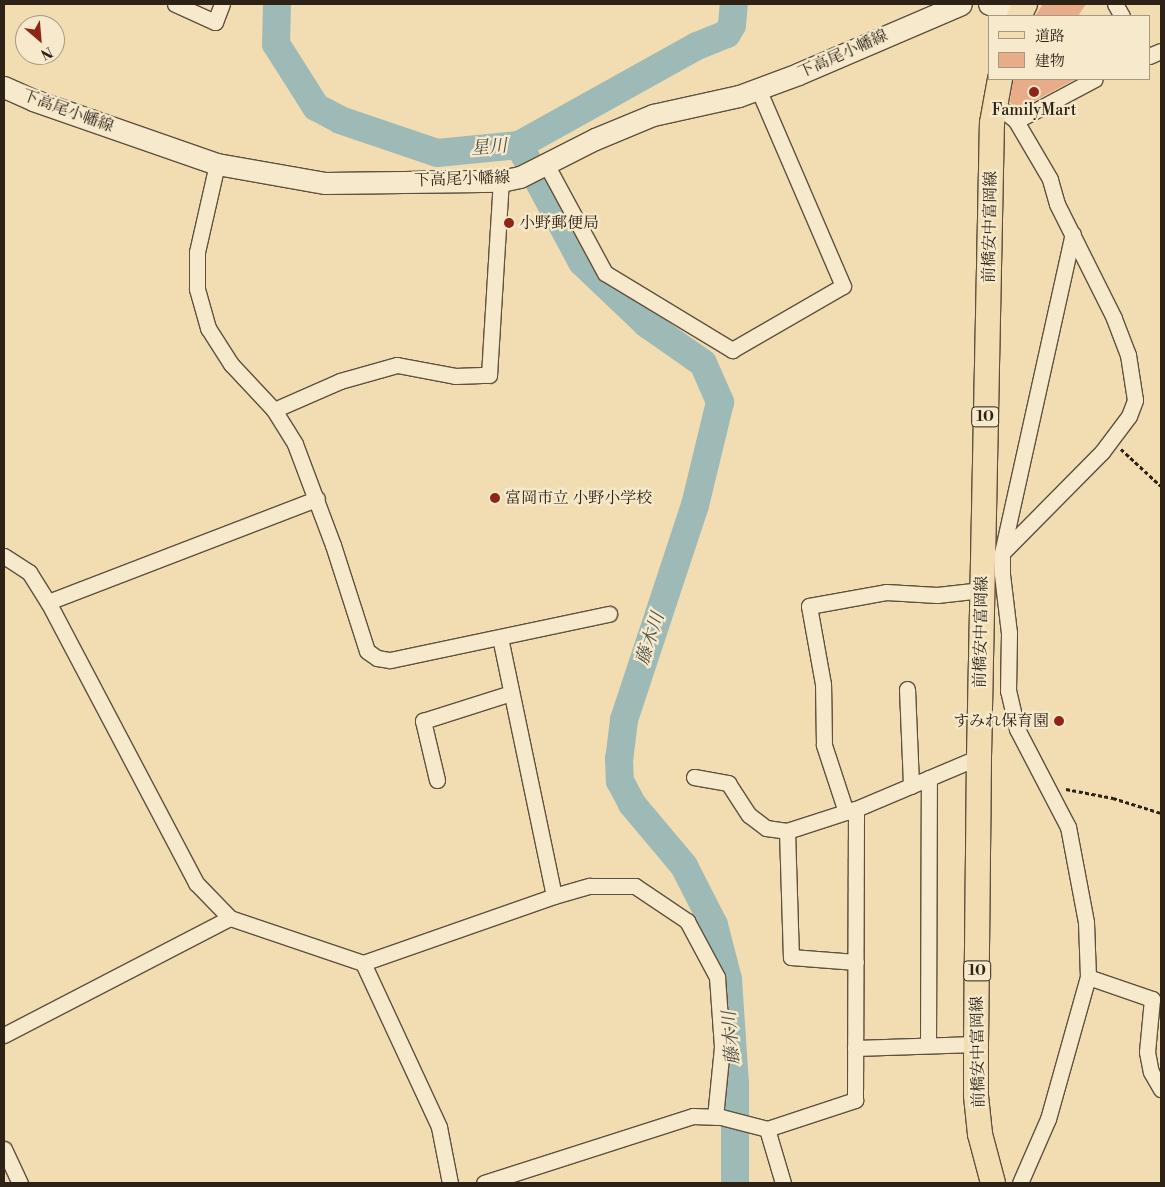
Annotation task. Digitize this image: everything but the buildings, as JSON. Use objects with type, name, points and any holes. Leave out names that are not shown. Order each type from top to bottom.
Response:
[{"type":"main road","name":"下高尾小幡線","points":[[4,87],[33,100],[218,164],[325,183],[511,179],[653,115],[758,89],[961,4]]},
{"type":"main road","points":[[989,4],[1021,10]]},
{"type":"main road","name":"前橋安中富岡線","points":[[994,1183],[980,1134],[976,1095],[976,1044],[982,590],[992,553],[996,104],[1000,80]]},
{"type":"street","points":[[174,4],[215,22],[222,4]]},
{"type":"street","points":[[1115,4],[1121,15]]},
{"type":"street","points":[[1016,121],[1093,80]]},
{"type":"street","points":[[543,166],[604,273],[732,350],[843,286],[758,89]]},
{"type":"street","points":[[992,553],[1111,439],[1129,416],[1135,400],[1128,355],[1114,318],[1072,234],[1050,179],[1016,121],[996,104]]},
{"type":"street","points":[[218,164],[197,252],[197,289],[208,328],[222,350],[274,410],[295,444],[317,499],[363,643],[371,655],[390,660],[609,614]]},
{"type":"street","points":[[274,410],[340,381],[396,365],[455,376],[489,375],[511,179]]},
{"type":"street","points":[[1020,1183],[1048,1119],[1088,977],[1086,922],[1068,826],[1044,785],[1016,730],[1008,691],[1009,633],[992,553],[1072,234]]},
{"type":"street","points":[[48,602],[317,499]]},
{"type":"street","points":[[4,556],[29,572],[48,602],[196,883],[230,918],[363,963],[554,896],[590,886],[634,886],[687,921],[717,977],[722,1047],[718,1117]]},
{"type":"street","points":[[484,1183],[694,1116],[718,1117],[767,1129],[855,1100],[856,962],[851,811],[824,744],[823,684],[809,606],[886,592],[937,595],[982,590]]},
{"type":"street","points":[[500,638],[554,896]]},
{"type":"street","points":[[907,689],[911,786]]},
{"type":"street","points":[[437,780],[423,721],[511,693]]},
{"type":"street","points":[[694,777],[728,783],[749,815],[766,828],[787,831],[851,811],[979,757]]},
{"type":"street","points":[[928,1046],[929,778]]},
{"type":"street","points":[[787,831],[791,957],[856,962]]},
{"type":"street","points":[[4,1035],[230,918]]},
{"type":"street","points":[[363,963],[439,1127],[450,1183]]},
{"type":"street","points":[[1088,977],[1152,999],[1147,1052],[1151,1072],[1161,1089]]},
{"type":"street","points":[[855,1048],[976,1044]]},
{"type":"street","points":[[767,1129],[783,1183]]},
{"type":"street","points":[[4,1148],[20,1183]]},
{"type":"path","points":[[1111,439],[1161,486]]},
{"type":"path","points":[[1044,785],[1113,798],[1161,813]]},
{"type":"waterway","name":"星川","points":[[277,4],[276,44],[316,107],[340,120],[437,153],[519,145],[697,46],[727,34],[732,25],[734,4]]},
{"type":"waterway","name":"藤木川","points":[[519,145],[582,262],[647,324],[703,363],[720,402],[695,505],[624,720],[619,758],[620,781],[632,804],[684,866],[714,925],[728,979],[735,1084],[735,1183]]},
{"type":"place","name":"FamilyMart","points":[[1034,92]]},
{"type":"place","name":"小野郵便局","points":[[509,223]]},
{"type":"place","name":"富岡市立 小野小学校","points":[[495,498]]},
{"type":"place","name":"すみれ保育園","points":[[1059,721]]}]
